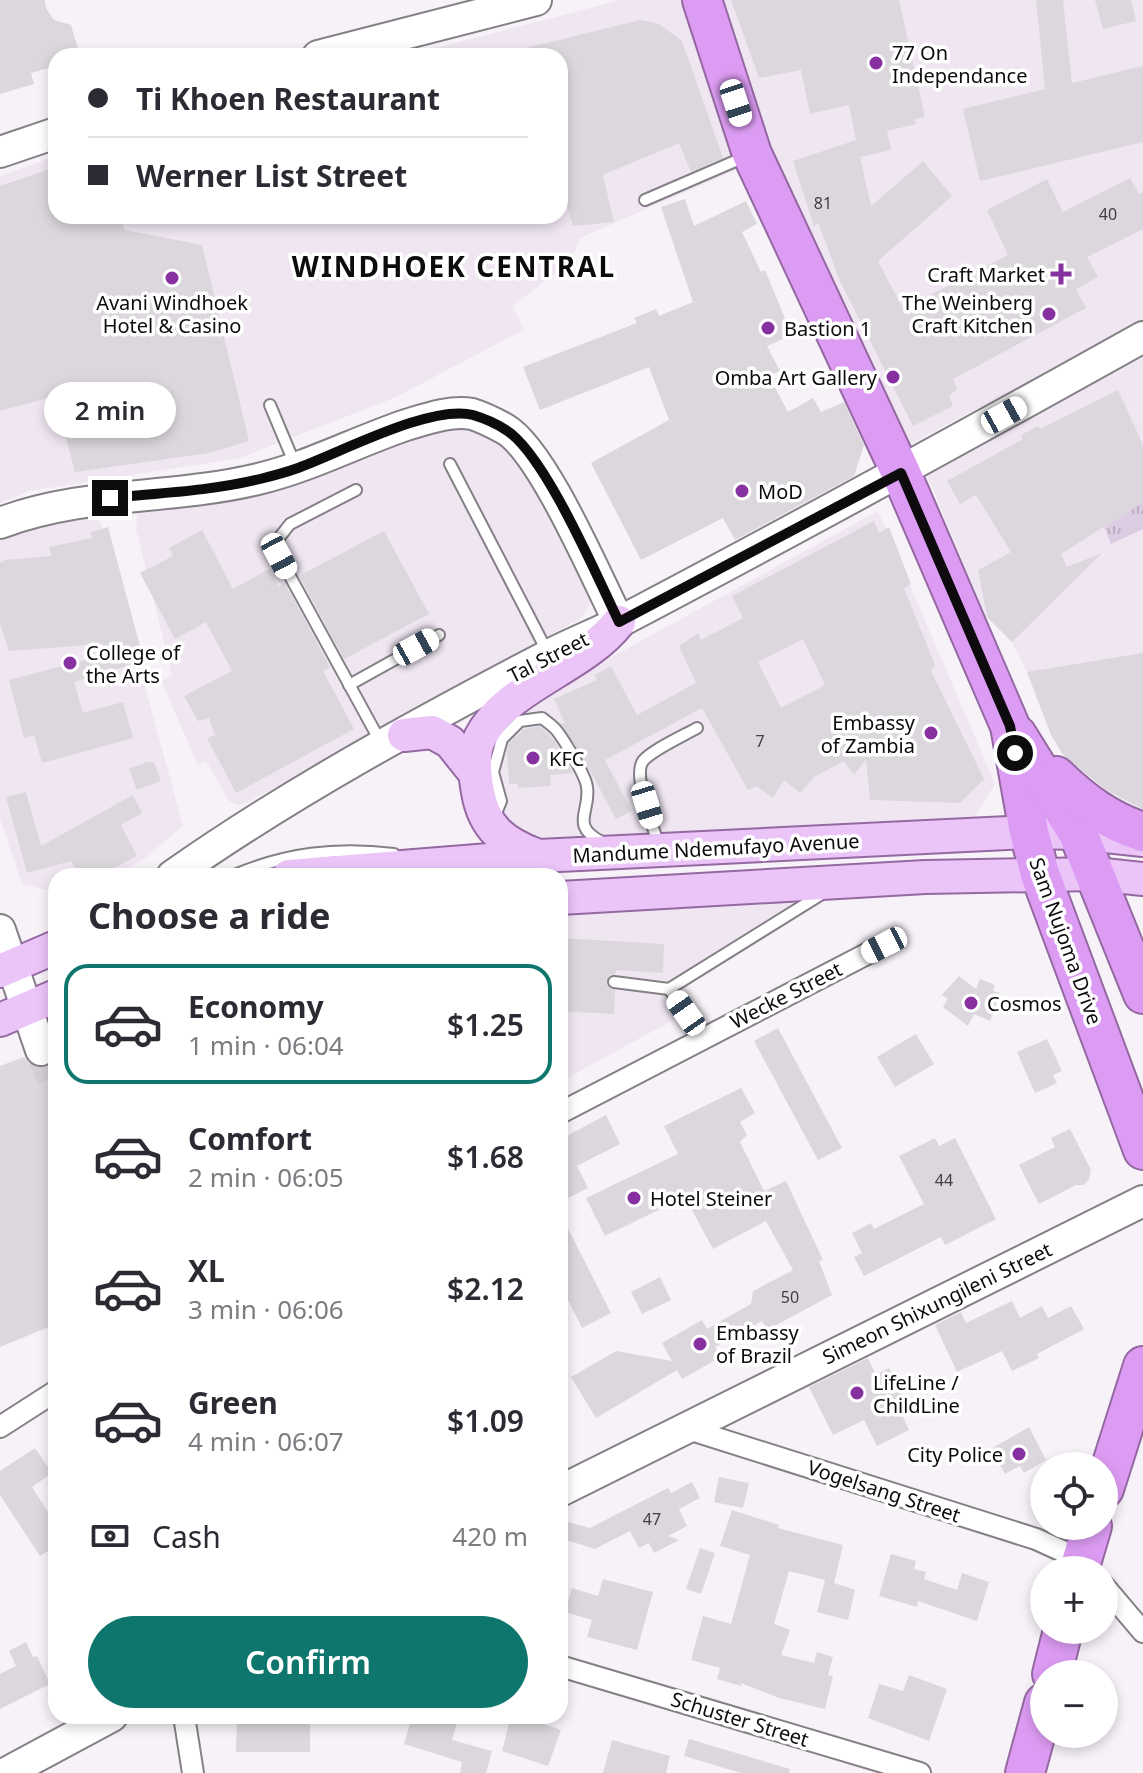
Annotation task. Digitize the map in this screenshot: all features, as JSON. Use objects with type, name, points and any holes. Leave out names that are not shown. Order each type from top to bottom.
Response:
[{"type":"highway","name":"Sam Nujoma Drive","points":[[702,0],[752,154],[901,473],[1018,736],[1078,833],[1143,994]]},
{"type":"highway","name":"Sam Nujoma Drive","points":[[1018,736],[1029,832],[1040,874],[1143,1150]]},
{"type":"highway","points":[[1018,736],[1095,810],[1121,825],[1143,832]]},
{"type":"highway","points":[[1116,1452],[1143,1366]]},
{"type":"highway","points":[[1025,1773],[1032,1748]]},
{"type":"main road","points":[[539,856],[505,842],[490,826],[483,812],[474,772],[479,739],[502,708],[599,645],[619,622]]},
{"type":"main road","points":[[393,741],[432,732],[450,742],[474,772]]},
{"type":"main road","name":"Mandume Ndemufayo Avenue","points":[[381,868],[539,856],[1029,832],[1078,833],[1143,840]]},
{"type":"main road","name":"Mandume Ndemufayo Avenue","points":[[568,898],[1040,874],[1095,874],[1143,879]]},
{"type":"main road","points":[[6,968],[48,950]]},
{"type":"main road","points":[[14,1015],[48,1000]]},
{"type":"street","points":[[349,48],[536,0]]},
{"type":"street","points":[[0,152],[48,136]]},
{"type":"street","name":"Tal Street","points":[[184,868],[288,799],[549,655],[619,622],[901,473],[1143,337]]},
{"type":"street","points":[[0,523],[56,505],[199,490],[256,480],[297,468],[362,440],[435,416],[471,414],[508,430],[530,454],[549,482],[619,622]]},
{"type":"street","points":[[0,930],[14,1015],[41,1050]]},
{"type":"street","name":"Wecke Street","points":[[568,1109],[884,945]]},
{"type":"street","name":"Simeon Shixungileni Street","points":[[568,1487],[1143,1201]]},
{"type":"street","points":[[0,1427],[48,1396]]},
{"type":"street","name":"Vogelsang Street","points":[[685,1428],[1036,1539],[1076,1556]]},
{"type":"street","points":[[1118,1599],[1143,1632]]},
{"type":"street","name":"Schuster Street","points":[[568,1668],[920,1773]]},
{"type":"street","points":[[6,1773],[97,1724]]},
{"type":"street","points":[[185,1724],[193,1773]]},
{"type":"lane","points":[[645,200],[752,154]]},
{"type":"lane","points":[[270,405],[297,468]]},
{"type":"lane","points":[[450,464],[549,655]]},
{"type":"lane","points":[[356,490],[290,524],[278,539],[279,556],[349,685],[393,741]]},
{"type":"lane","points":[[349,685],[439,635]]},
{"type":"lane","points":[[483,812],[496,813],[501,801],[493,772],[502,739],[520,721],[542,718],[557,731],[587,786],[583,825],[592,837],[628,852]]},
{"type":"lane","points":[[660,852],[639,770],[644,759],[697,728]]},
{"type":"lane","points":[[250,868],[300,855],[352,849],[450,862]]},
{"type":"lane","points":[[614,982],[669,989],[840,883]]},
{"type":"lane","points":[[669,989],[704,1037]]},
{"type":"shaded area","points":[[621,0],[681,0],[743,167],[580,238],[571,261],[513,306],[524,330],[394,398],[240,458],[30,491],[0,503],[0,176],[48,159],[48,224],[568,224],[568,48],[435,48]]},
{"type":"shaded area","points":[[714,0],[1143,0],[1143,320],[903,448],[767,149]]},
{"type":"shaded area","points":[[1143,337],[1143,811],[1116,801],[1088,782],[1064,757],[1051,735],[1012,642],[985,615],[921,461]]},
{"type":"shaded area","points":[[454,428],[485,432],[507,446],[534,476],[589,586],[590,605],[581,618],[247,803],[237,805],[229,801],[206,761],[198,765],[161,681],[172,675],[136,529],[138,510],[254,495],[385,442]]},
{"type":"shaded area","points":[[878,511],[995,784],[972,822],[546,845],[501,824],[489,748],[509,713]]},
{"type":"shaded area","name":"College of the Arts","points":[[98,515],[183,826],[128,868],[48,868],[48,890],[22,884],[0,819],[0,539],[65,516]]},
{"type":"shaded area","points":[[840,883],[670,988],[686,1013],[568,1078],[568,898]]},
{"type":"green space","points":[[1143,502],[1143,529],[1111,544],[1104,527]]},
{"type":"building","points":[[0,0],[45,0],[54,20],[71,25],[78,48],[48,48],[48,68],[31,73],[34,84],[0,94]]},
{"type":"building","points":[[731,0],[899,0],[925,117],[915,119],[916,124],[887,131],[891,150],[860,157],[871,206],[923,161],[952,196],[878,261],[903,309],[1008,255],[987,210],[1047,179],[1063,212],[1130,178],[1139,194],[1143,192],[1143,229],[1087,257],[1098,277],[1076,289],[1086,308],[953,379],[957,390],[949,395],[953,406],[913,426],[840,281],[818,223],[814,226],[793,161],[856,140],[849,105],[810,114],[801,70],[759,78]]},
{"type":"building","points":[[1036,0],[1063,0],[1072,83],[1143,66],[1143,142],[980,181],[963,109],[1045,89]]},
{"type":"building","points":[[1095,0],[1131,0],[1136,21],[1103,29]]},
{"type":"building","points":[[640,20],[659,24],[682,41],[723,158],[691,172],[679,143],[603,175],[614,222],[573,226],[568,209],[568,48],[526,48]]},
{"type":"building","points":[[48,170],[48,224],[123,224],[125,230],[202,245],[249,441],[209,453],[75,472],[55,396],[0,411],[0,186]]},
{"type":"building","points":[[685,199],[694,226],[746,201],[757,224],[742,232],[761,272],[765,270],[792,335],[767,346],[780,371],[769,376],[788,412],[813,398],[821,412],[844,402],[864,445],[854,476],[735,540],[723,518],[641,560],[591,463],[669,420],[649,367],[540,410],[523,367],[637,323],[634,318],[656,309],[659,316],[693,302],[661,207]]},
{"type":"building","points":[[1118,390],[1143,445],[1143,502],[1061,554],[1067,567],[1102,553],[1012,642],[987,617],[978,570],[1011,552],[976,495],[960,504],[947,481],[1023,439],[1021,435],[1038,426],[1040,429]]},
{"type":"building","points":[[874,521],[879,533],[889,527],[911,584],[904,588],[935,665],[931,671],[984,779],[960,803],[870,800],[866,759],[854,775],[844,761],[814,777],[800,793],[784,780],[773,798],[756,786],[748,790],[702,708],[605,760],[632,811],[616,819],[581,754],[560,723],[565,723],[554,699],[597,680],[594,675],[611,666],[637,715],[696,683],[679,646],[698,633],[701,640],[743,618],[732,596]],"holes":[[[803,639],[825,685],[781,708],[758,662]]]},
{"type":"building","points":[[108,527],[144,661],[74,682],[83,713],[123,702],[133,738],[42,763],[34,735],[24,738],[9,680],[104,655],[102,644],[9,651],[0,624],[0,563],[52,556],[49,547],[92,538],[91,532]]},
{"type":"building","points":[[202,530],[233,589],[269,569],[278,587],[285,583],[330,667],[323,671],[354,729],[236,793],[207,738],[215,735],[209,718],[198,721],[184,696],[232,671],[206,622],[175,639],[140,573],[173,556],[169,548]]},
{"type":"building","points":[[384,531],[429,614],[344,659],[299,576]]},
{"type":"building","points":[[1143,653],[1143,809],[1108,791],[1064,756],[1051,735],[1027,672]]},
{"type":"building","name":"KFC","points":[[540,726],[554,740],[573,773],[550,775],[551,786],[518,788],[518,784],[509,784],[509,743],[524,729]]},
{"type":"building","points":[[154,762],[161,781],[137,790],[129,769]]},
{"type":"building","points":[[26,792],[41,846],[133,795],[142,813],[121,825],[137,856],[114,868],[75,868],[71,861],[27,873],[6,797]]},
{"type":"building","points":[[568,938],[664,944],[663,973],[616,970],[616,974],[610,975],[606,982],[609,988],[615,990],[614,1014],[568,1011]]},
{"type":"building","name":"Cosmos","points":[[959,976],[976,989],[980,979],[995,985],[993,991],[1000,993],[990,1021],[974,1014],[968,1026],[943,1007],[948,999],[942,995]]},
{"type":"building","points":[[778,1028],[842,1148],[818,1160],[754,1041]]},
{"type":"building","points":[[916,1034],[934,1064],[895,1087],[877,1057]]},
{"type":"building","points":[[1047,1039],[1062,1071],[1053,1075],[1057,1083],[1035,1093],[1017,1052]]},
{"type":"building","points":[[24,1057],[38,1068],[48,1067],[48,1327],[0,1347],[0,1066]]},
{"type":"building","points":[[741,1088],[755,1113],[740,1122],[747,1135],[740,1142],[764,1191],[786,1181],[823,1260],[819,1261],[832,1295],[767,1330],[762,1321],[715,1347],[721,1357],[682,1379],[677,1370],[596,1418],[571,1377],[616,1351],[672,1361],[662,1343],[702,1320],[707,1329],[751,1304],[753,1291],[793,1270],[766,1221],[713,1249],[685,1197],[605,1236],[586,1198],[678,1154],[664,1126]]},
{"type":"building","points":[[606,1115],[620,1144],[577,1166],[588,1188],[568,1198],[568,1135]]},
{"type":"building","points":[[1070,1129],[1091,1170],[1089,1179],[1084,1185],[1076,1185],[1039,1204],[1019,1165],[1055,1147],[1051,1138]]},
{"type":"building","points":[[935,1138],[939,1146],[955,1138],[996,1219],[945,1245],[941,1237],[864,1276],[854,1257],[862,1253],[852,1233],[871,1223],[874,1229],[924,1204],[899,1156]]},
{"type":"building","points":[[568,1229],[611,1313],[582,1328],[568,1300]]},
{"type":"building","points":[[660,1277],[671,1300],[642,1314],[631,1292]]},
{"type":"building","points":[[1012,1301],[1020,1318],[1042,1306],[1048,1318],[1071,1306],[1084,1329],[1012,1371],[1002,1351],[957,1372],[935,1325],[961,1312],[966,1323]]},
{"type":"building","name":"LifeLine / ChildLine","points":[[868,1358],[876,1375],[889,1368],[907,1405],[899,1408],[909,1430],[877,1446],[864,1420],[833,1435],[809,1387]]},
{"type":"building","name":"City Police","points":[[1029,1427],[1042,1452],[1030,1452],[1030,1469],[1024,1473],[1020,1466],[1005,1474],[991,1449]]},
{"type":"building","points":[[35,1448],[48,1467],[48,1476],[32,1487],[48,1512],[48,1551],[40,1556],[0,1495],[0,1471]]},
{"type":"building","points":[[719,1477],[749,1483],[743,1508],[714,1502]]},
{"type":"building","points":[[692,1482],[700,1498],[679,1509],[687,1526],[668,1536],[679,1540],[654,1553],[649,1543],[639,1548],[630,1531],[595,1549],[568,1541],[568,1522],[590,1528],[668,1488],[671,1493]]},
{"type":"building","points":[[732,1510],[779,1525],[778,1528],[843,1545],[834,1583],[855,1590],[848,1620],[817,1612],[825,1580],[789,1571],[774,1624],[790,1630],[781,1655],[814,1663],[817,1652],[833,1657],[828,1675],[833,1676],[825,1709],[779,1698],[741,1683],[741,1686],[717,1679],[720,1668],[691,1660],[703,1616],[731,1624],[750,1555],[720,1546]]},
{"type":"building","points":[[700,1548],[715,1553],[701,1594],[686,1589]]},
{"type":"building","points":[[891,1554],[916,1561],[914,1569],[926,1572],[924,1579],[957,1590],[962,1573],[989,1582],[977,1621],[918,1601],[917,1607],[879,1596]]},
{"type":"building","points":[[603,1579],[653,1592],[637,1650],[587,1637],[592,1620],[568,1613],[572,1588],[598,1596]]},
{"type":"building","points":[[26,1642],[33,1657],[37,1656],[48,1685],[0,1709],[0,1674],[16,1666],[9,1651]]},
{"type":"building","points":[[909,1675],[947,1689],[929,1741],[868,1718],[879,1684],[903,1691]]},
{"type":"building","points":[[237,1724],[310,1724],[310,1752],[236,1752]]},
{"type":"building","points":[[410,1724],[457,1724],[452,1740],[492,1751],[486,1773],[460,1773],[462,1762],[404,1744]]},
{"type":"building","points":[[509,1724],[544,1724],[561,1730],[548,1766],[502,1751]]},
{"type":"building","points":[[689,1739],[790,1769],[789,1773],[741,1773],[684,1756]]},
{"type":"building","points":[[612,1740],[670,1756],[666,1773],[603,1773]]},
{"type":"tunnel","points":[[41,1050],[48,1069]]},
{"type":"place","name":"77 On Independance","points":[[876,63]]},
{"type":"place","name":"Craft Market","points":[[1061,274]]},
{"type":"place","name":"Avani Windhoek Hotel & Casino","points":[[172,278]]},
{"type":"place","name":"The Weinberg Craft Kitchen","points":[[1049,314]]},
{"type":"place","name":"Bastion 1","points":[[768,328]]},
{"type":"place","name":"Omba Art Gallery","points":[[893,377]]},
{"type":"place","name":"MoD","points":[[742,491]]},
{"type":"place","name":"College of the Arts","points":[[70,663]]},
{"type":"place","name":"Embassy of Zambia","points":[[931,733]]},
{"type":"place","name":"KFC","points":[[533,758]]},
{"type":"place","name":"Cosmos","points":[[971,1003]]},
{"type":"place","name":"Hotel Steiner","points":[[634,1198]]},
{"type":"place","name":"Embassy of Brazil","points":[[700,1344]]},
{"type":"place","name":"LifeLine / ChildLine","points":[[857,1393]]},
{"type":"place","name":"City Police","points":[[1019,1454]]},
{"type":"district","name":"WINDHOEK CENTRAL","points":[[454,266]]},
{"type":"route","points":[[110,498],[199,490],[256,480],[297,468],[362,440],[435,416],[471,414],[508,430],[530,454],[549,482],[619,622],[901,473],[1010,726],[1015,753]]}]
